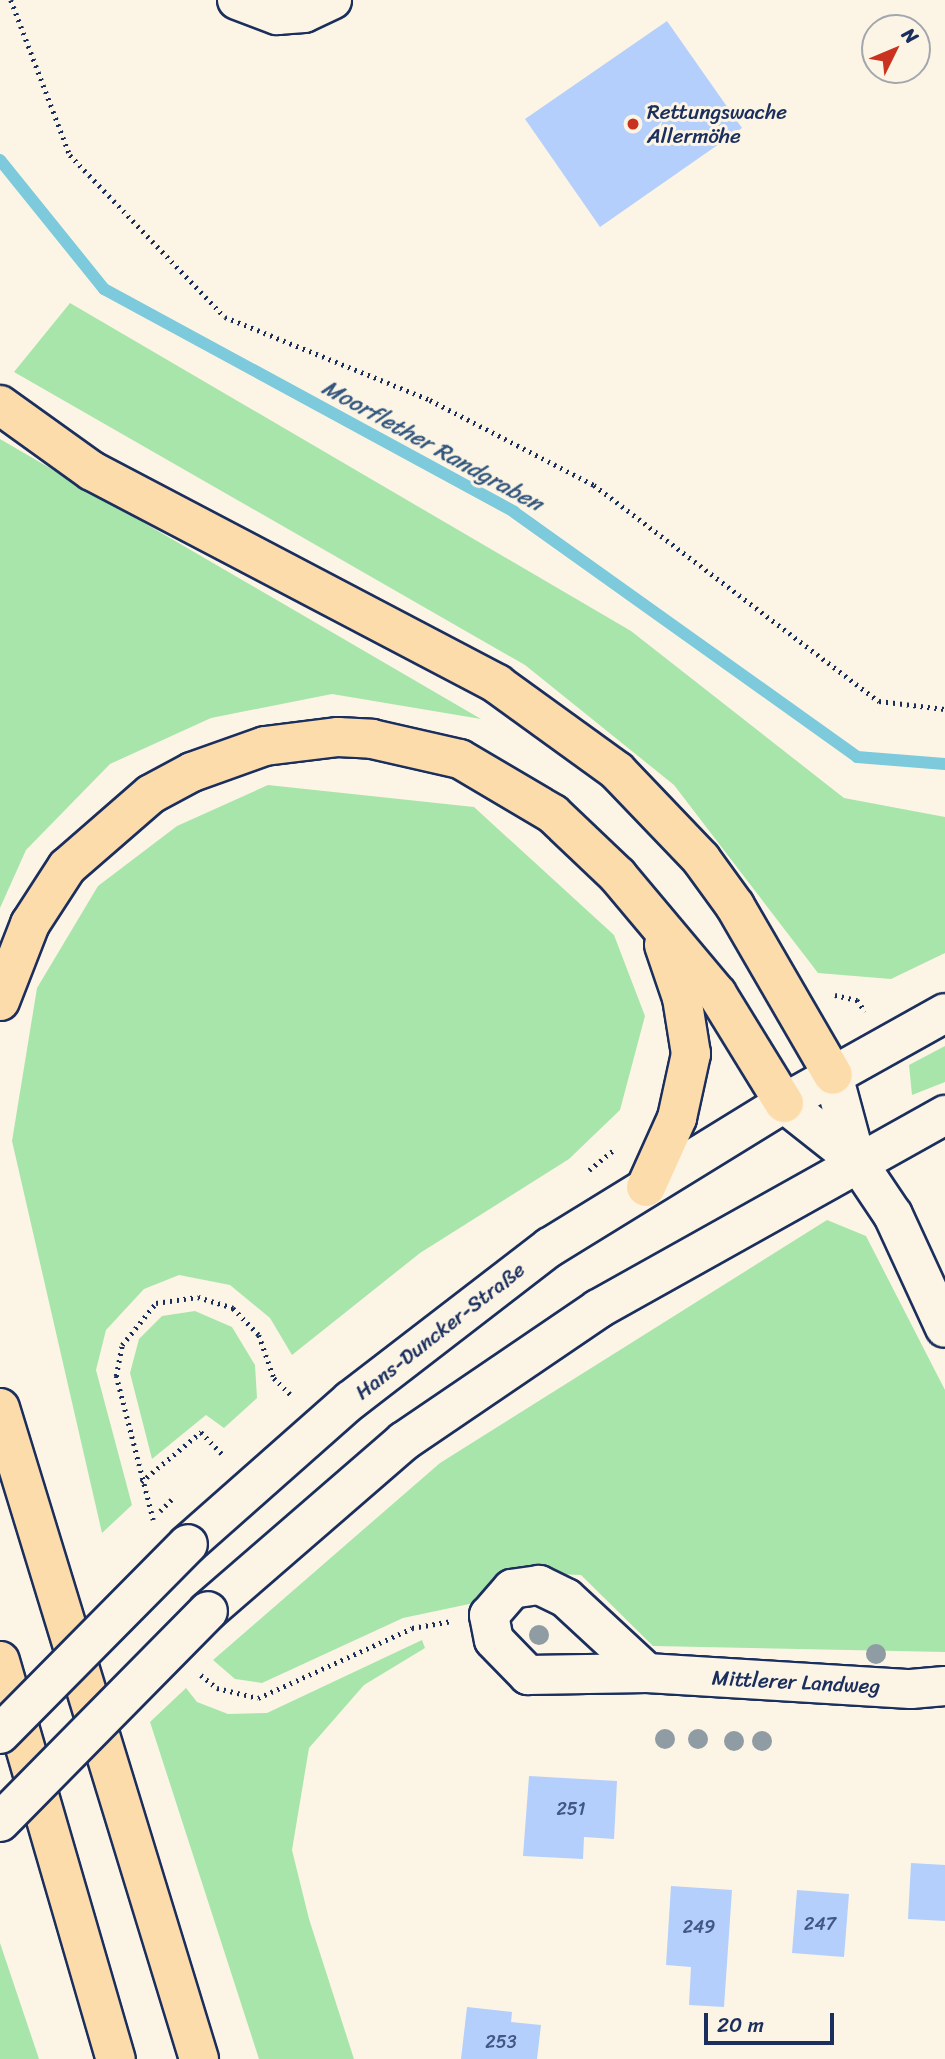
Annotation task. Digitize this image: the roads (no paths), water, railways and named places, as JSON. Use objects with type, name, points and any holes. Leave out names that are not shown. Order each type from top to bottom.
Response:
[{"type":"highway","points":[[0,405],[92,471],[497,684],[617,771],[676,830],[735,906],[833,1075]]},
{"type":"highway","points":[[0,1001],[35,915],[67,867],[97,837],[151,794],[192,772],[265,746],[295,740],[338,737],[413,745],[489,772],[553,814],[583,841],[618,876],[656,927],[735,1019],[784,1102]]},
{"type":"highway","points":[[646,1187],[677,1118],[691,1054],[682,998],[656,927]]},
{"type":"highway","points":[[0,1408],[199,2059]]},
{"type":"highway","points":[[0,1661],[116,2059]]},
{"type":"street","points":[[237,0],[261,11],[293,15],[332,0]]},
{"type":"street","name":"Hans-Duncker-Straße","points":[[0,1734],[188,1544],[454,1317],[550,1247],[646,1187],[784,1102],[945,1013]]},
{"type":"street","points":[[833,1075],[856,1160]]},
{"type":"street","points":[[784,1102],[856,1160],[893,1215],[945,1328]]},
{"type":"street","points":[[0,1822],[208,1611],[404,1441],[598,1309],[856,1160],[945,1115]]},
{"type":"street","name":"Mittlerer Landweg","points":[[646,1673],[911,1689],[945,1685]]},
{"type":"waterway","name":"Moorflether Randgraben","points":[[0,160],[104,289],[514,512],[857,757],[945,764]]},
{"type":"place","name":"Rettungswache Allermöhe","points":[[633,124]]}]
